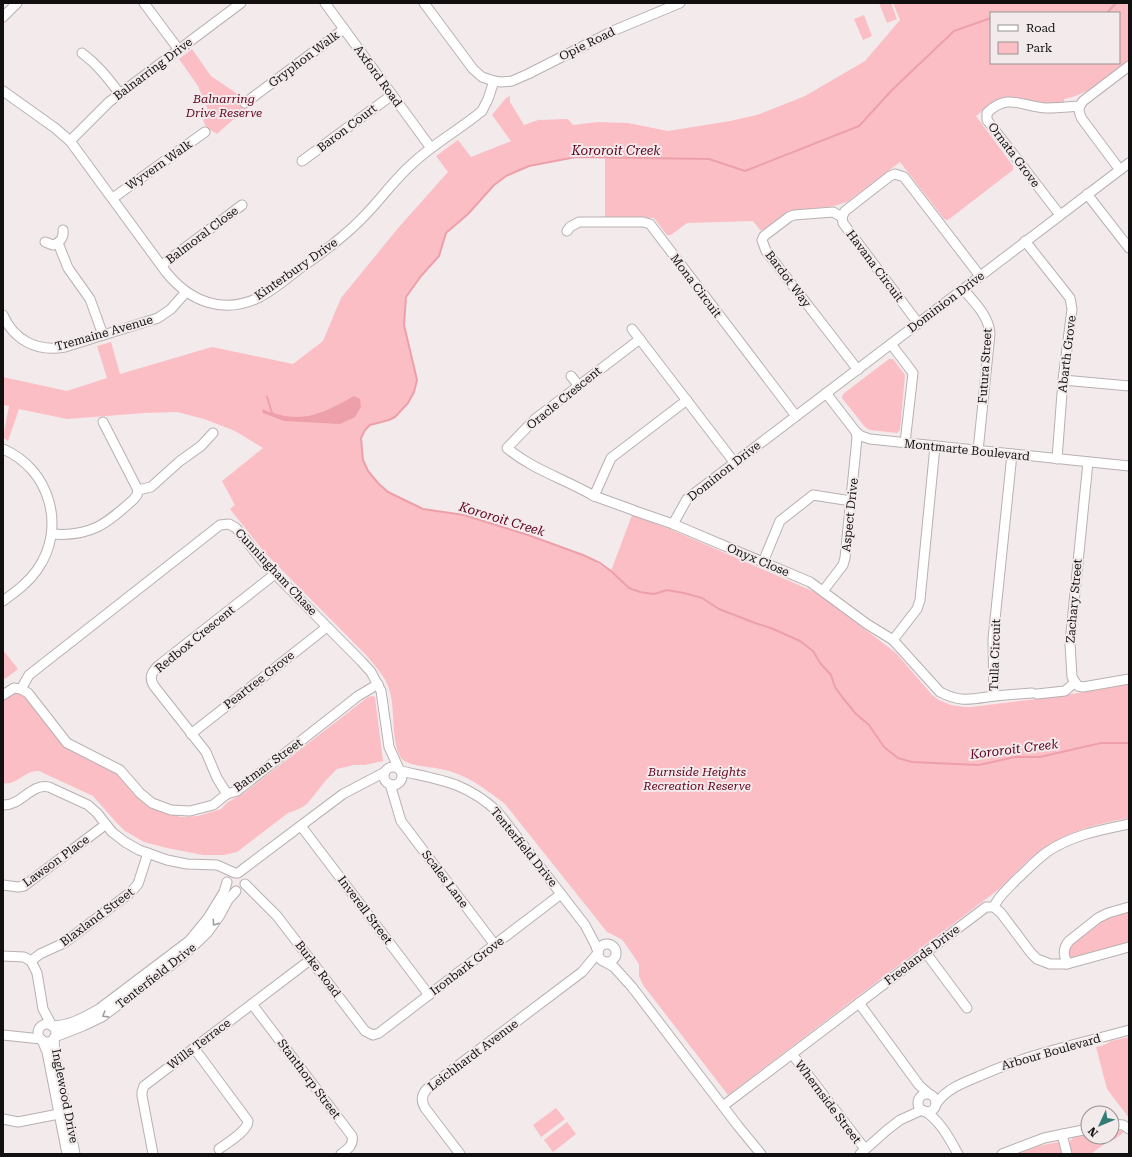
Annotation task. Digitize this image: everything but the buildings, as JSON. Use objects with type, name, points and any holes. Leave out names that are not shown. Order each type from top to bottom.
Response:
[{"type":"street","points":[[5,12],[17,3]]},
{"type":"street","points":[[144,3],[179,50]]},
{"type":"street","name":"Balnarring Drive","points":[[70,140],[109,102],[241,3]]},
{"type":"street","name":"Axford Road","points":[[325,3],[431,148]]},
{"type":"street","points":[[424,3],[467,63],[478,74],[486,79],[494,81]]},
{"type":"street","name":"Opie Road","points":[[494,81],[507,82],[519,79],[615,30],[680,3]]},
{"type":"street","name":"Gryphon Walk","points":[[245,103],[344,29]]},
{"type":"street","points":[[82,53],[99,66],[120,94]]},
{"type":"street","points":[[1120,170],[1082,119],[1079,106],[1129,66]]},
{"type":"street","name":"Kinterbury Drive","points":[[3,91],[70,140],[162,265],[186,292],[196,298],[208,302],[228,305],[249,301],[265,294],[350,230],[411,165],[431,148],[482,111],[494,81]]},
{"type":"street","name":"Baron Court","points":[[302,161],[392,95]]},
{"type":"street","name":"Ornata Grove","points":[[1060,215],[987,120],[988,113],[999,104],[1006,101],[1013,101],[1046,108],[1079,106]]},
{"type":"street","name":"Wyvern Walk","points":[[113,198],[204,132]]},
{"type":"street","name":"Dominion Drive","points":[[764,440],[1129,163]]},
{"type":"street","name":"Havana Circuit","points":[[918,323],[843,223],[842,217],[845,211],[890,176],[894,174],[904,177],[980,276]]},
{"type":"street","points":[[1088,194],[1129,248]]},
{"type":"street","name":"Balmoral Close","points":[[162,265],[242,205]]},
{"type":"street","name":"Bardot Way","points":[[842,217],[833,212],[794,215],[789,217],[764,236],[762,240],[766,251],[858,370]]},
{"type":"street","name":"Mona Circuit","points":[[567,231],[570,227],[579,222],[643,222],[650,224],[796,416]]},
{"type":"street","points":[[45,242],[53,246],[58,243],[63,237],[63,230]]},
{"type":"street","name":"Abarth Grove","points":[[1025,241],[1070,298],[1072,303],[1063,380],[1057,459]]},
{"type":"street","points":[[58,243],[68,268],[90,299],[103,335]]},
{"type":"street","name":"Futura Street","points":[[963,289],[986,319],[989,326],[978,451]]},
{"type":"street","name":"Tremaine Avenue","points":[[3,314],[7,324],[19,337],[31,345],[53,349],[66,347],[158,318],[171,309],[186,292]]},
{"type":"street","points":[[632,329],[734,462]]},
{"type":"street","name":"Oracle Crescent","points":[[634,510],[594,496],[579,487],[533,466],[505,445],[535,419],[640,339]]},
{"type":"street","points":[[891,344],[913,374],[905,443]]},
{"type":"street","points":[[571,376],[579,386]]},
{"type":"street","points":[[1063,380],[1129,386]]},
{"type":"street","name":"Montmarte Boulevard","points":[[826,393],[856,432],[861,436],[870,439],[1129,466]]},
{"type":"street","points":[[594,496],[611,458],[687,400]]},
{"type":"street","points":[[52,534],[76,534],[92,530],[106,522],[137,495],[138,490],[103,422]]},
{"type":"street","name":"Aspect Drive","points":[[823,591],[843,565],[845,558],[857,438],[856,432]]},
{"type":"street","points":[[138,490],[151,487],[180,461],[201,446],[214,433]]},
{"type":"street","name":"Dominon Drive","points":[[673,524],[686,499],[764,440]]},
{"type":"street","points":[[893,640],[917,609],[920,600],[935,446]]},
{"type":"street","points":[[3,449],[24,461],[40,479],[48,495],[52,522],[52,534],[47,553],[38,570],[27,582],[3,601]]},
{"type":"street","name":"Tulla Circuit","points":[[872,627],[893,640],[935,687],[949,697],[965,700],[994,696],[993,639],[1012,454]]},
{"type":"street","name":"Zachary Street","points":[[1075,682],[1072,676],[1070,643],[1088,462]]},
{"type":"street","points":[[763,562],[780,521],[813,495],[851,501]]},
{"type":"street","name":"Onyx Close","points":[[634,510],[673,524],[810,582],[872,627]]},
{"type":"street","name":"Cunningham Chase","points":[[21,689],[29,675],[223,524],[230,524],[236,528],[256,554],[275,574],[361,661],[378,684],[384,701],[388,734],[389,747],[386,770]]},
{"type":"street","name":"Redbox Crescent","points":[[227,794],[217,778],[209,757],[152,682],[152,674],[158,666],[275,574]]},
{"type":"street","name":"Peartree Grove","points":[[191,734],[327,627]]},
{"type":"street","points":[[994,696],[1065,691],[1075,682],[1078,686],[1083,687],[1129,679]]},
{"type":"street","name":"Batman Street","points":[[21,689],[28,693],[67,743],[120,770],[152,803],[171,810],[190,811],[213,805],[227,794],[237,791],[358,696],[378,684]]},
{"type":"street","points":[[3,695],[14,688],[21,689]]},
{"type":"street","name":"Cunningham Chase","points":[[389,747],[400,770]]},
{"type":"street","points":[[392,767],[400,770],[402,776],[394,783],[384,777],[386,770],[392,767]]},
{"type":"street","name":"Tenterfield Drive","points":[[237,873],[258,859],[343,794],[365,784],[386,770]]},
{"type":"street","name":"Tenterfield Drive","points":[[400,770],[450,782],[480,797],[493,807],[505,820],[585,925],[607,944]]},
{"type":"street","name":"Tenterfield Drive","points":[[365,784],[394,783],[415,777],[429,776]]},
{"type":"street","name":"Scales Lane","points":[[394,783],[399,818],[495,945]]},
{"type":"street","points":[[3,805],[14,803],[38,787],[46,786],[93,808],[112,832],[125,842],[167,860],[200,866],[211,865],[217,865],[243,876],[241,887],[231,889],[228,881],[222,873],[211,865]]},
{"type":"street","points":[[1129,824],[1082,835],[1047,852],[1000,896],[994,908],[1002,915],[1031,953],[1037,959],[1050,964],[1067,964],[1129,947]]},
{"type":"street","name":"Lawson Place","points":[[3,885],[18,887],[24,886],[106,825]]},
{"type":"street","name":"Inverell Street","points":[[301,826],[429,995]]},
{"type":"street","name":"Blaxland Street","points":[[31,961],[37,955],[64,943],[131,892],[138,884],[148,853]]},
{"type":"street","name":"Tenterfield Drive","points":[[55,1037],[102,1017],[184,956],[207,933],[220,915],[228,900],[241,887],[249,871],[258,859]]},
{"type":"street","points":[[228,881],[230,875],[237,873]]},
{"type":"street","name":"Tenterfield Drive","points":[[52,1025],[66,1024],[89,1015],[99,1009],[183,946],[200,929],[208,918],[224,892],[228,881]]},
{"type":"street","name":"Burke Road","points":[[241,887],[264,902],[277,916],[365,1031],[372,1035]]},
{"type":"street","name":"Ironbark Grove","points":[[372,1035],[379,1033],[562,894]]},
{"type":"street","name":"Freelands Drive","points":[[723,1106],[981,910],[989,906],[994,908]]},
{"type":"street","points":[[1067,964],[1064,951],[1069,941],[1098,918],[1108,913],[1129,908]]},
{"type":"street","name":"Tenterfield Drive","points":[[585,925],[601,957],[614,967],[632,987],[761,1154]]},
{"type":"street","points":[[607,944],[614,947],[616,952],[613,960],[601,957],[601,946],[607,944]]},
{"type":"street","name":"Tenterfield Drive","points":[[616,952],[619,962],[632,987]]},
{"type":"street","points":[[926,953],[967,1008]]},
{"type":"street","points":[[3,956],[24,957],[31,961],[37,973],[43,1009],[56,1031],[55,1037],[50,1041],[3,1034]]},
{"type":"street","name":"Leichhardt Avenue","points":[[460,1154],[425,1108],[422,1100],[423,1094],[427,1089],[601,957]]},
{"type":"street","name":"Wills Terrace","points":[[153,1154],[142,1096],[143,1088],[310,960]]},
{"type":"street","points":[[859,1003],[919,1085],[935,1099],[944,1130]]},
{"type":"street","name":"Stanthorp Street","points":[[252,1004],[352,1136],[351,1146],[341,1154]]},
{"type":"street","points":[[41,1040],[38,1035],[43,1009]]},
{"type":"street","points":[[13,1036],[39,1028],[44,1024],[52,1025]]},
{"type":"street","name":"Arbour Boulevard","points":[[930,1094],[953,1088],[1012,1062],[1129,1030]]},
{"type":"street","name":"Inglewood Drive","points":[[55,1037],[55,1055],[67,1154]]},
{"type":"street","name":"Inglewood Drive","points":[[41,1040],[47,1052],[75,1154]]},
{"type":"street","points":[[194,1048],[248,1121],[247,1127],[244,1131],[219,1149]]},
{"type":"street","name":"Whernside Street","points":[[792,1054],[862,1152]]},
{"type":"street","points":[[908,1070],[917,1091],[921,1106],[936,1119],[958,1154]]},
{"type":"street","name":"Arbour Boulevard","points":[[936,1105],[942,1096],[953,1088]]},
{"type":"street","points":[[862,1152],[887,1130],[921,1106],[923,1095],[930,1094]]},
{"type":"street","points":[[921,1106],[931,1111],[936,1105]]},
{"type":"street","points":[[3,1120],[18,1122],[63,1113]]},
{"type":"street","points":[[1120,1125],[1129,1129]]},
{"type":"street","points":[[1002,1154],[1032,1142],[1080,1131]]},
{"type":"street","points":[[1062,1134],[1067,1154]]},
{"type":"green space","points":[[879,3],[891,3],[897,19],[887,23]]},
{"type":"green space","name":"Burnside Heights Recreation Reserve","points":[[893,3],[1129,3],[1129,60],[1106,78],[1082,93],[1064,99],[1064,103],[1051,104],[1004,97],[989,105],[976,116],[1013,166],[1013,170],[948,220],[944,219],[900,162],[847,202],[834,206],[789,211],[764,231],[760,230],[753,221],[687,223],[671,235],[667,235],[654,218],[605,217],[605,157],[576,157],[529,166],[506,176],[494,185],[468,214],[446,233],[439,256],[421,276],[406,297],[404,325],[417,380],[414,392],[408,403],[395,417],[370,425],[365,430],[361,438],[363,460],[368,471],[378,483],[388,492],[423,509],[464,515],[528,535],[583,555],[611,571],[632,515],[670,529],[817,593],[896,653],[932,695],[951,705],[971,707],[1060,696],[1129,684],[1129,818],[1091,826],[1057,840],[1046,847],[1026,863],[999,889],[728,1095],[643,985],[639,976],[639,964],[624,942],[607,932],[505,804],[483,788],[459,774],[408,763],[401,758],[395,742],[391,697],[387,684],[382,675],[367,656],[265,553],[230,509],[235,505],[222,481],[263,448],[235,431],[204,419],[177,412],[67,419],[19,409],[8,441],[3,437],[9,406],[3,405],[3,377],[67,391],[107,378],[97,346],[111,342],[120,374],[212,347],[293,364],[323,341],[341,298],[399,227],[448,172],[436,156],[458,140],[471,157],[511,141],[492,115],[506,98],[510,96],[510,102],[524,125],[538,120],[568,119],[573,125],[598,122],[628,123],[668,131],[757,115],[805,96],[865,61],[900,20]]},
{"type":"green space","points":[[864,15],[872,36],[863,40],[854,19]]},
{"type":"green space","name":"Balnarring Drive Reserve","points":[[192,49],[211,76],[239,95],[237,97],[246,106],[246,108],[217,134],[208,130],[206,127],[203,120],[210,115],[198,86],[179,59]]},
{"type":"green space","points":[[889,359],[893,359],[905,375],[900,430],[897,433],[870,430],[865,427],[842,398],[843,394]]},
{"type":"green space","points":[[3,650],[18,669],[5,679],[3,676]]},
{"type":"green space","points":[[17,692],[26,697],[64,743],[118,772],[166,812],[181,817],[198,816],[221,809],[228,802],[244,793],[368,697],[372,696],[375,697],[383,761],[337,769],[307,804],[288,813],[237,852],[224,855],[203,855],[144,842],[125,831],[93,796],[39,771],[29,773],[12,782],[3,783],[3,701]]},
{"type":"green space","points":[[1129,910],[1129,944],[1073,959],[1067,954],[1068,947],[1101,919]]},
{"type":"green space","points":[[1129,1037],[1129,1118],[1107,1089],[1096,1047],[1111,1041]]},
{"type":"green space","points":[[556,1108],[565,1119],[541,1137],[533,1125]]},
{"type":"green space","points":[[567,1122],[576,1134],[553,1152],[544,1140]]},
{"type":"green space","points":[[1120,1130],[1124,1132],[1120,1135]]},
{"type":"green space","points":[[1080,1136],[1080,1145],[1103,1145],[1091,1154],[1072,1154],[1069,1142],[1074,1137]]},
{"type":"green space","points":[[1058,1142],[1061,1143],[1065,1154],[1018,1154],[1038,1146]]},
{"type":"shaded area","points":[[354,396],[360,399],[361,407],[355,417],[340,424],[284,421],[263,413],[262,409],[288,416],[310,416],[331,408]]},
{"type":"waterway","name":"Kororoit Creek","points":[[1108,12],[1116,3]]},
{"type":"waterway","name":"Kororoit Creek","points":[[990,18],[954,31],[892,90],[859,126],[745,171],[709,159],[576,157],[529,166],[506,176],[494,185],[468,214],[446,233],[439,256],[421,276],[406,297],[404,325],[417,380],[414,392],[408,403],[395,417],[370,425],[365,430],[361,438],[363,460],[368,471],[388,492],[423,509],[464,515],[528,535],[583,555],[600,563],[629,588],[640,592],[654,594],[667,590],[702,598],[719,609],[771,628],[800,641],[813,651],[820,663],[831,675],[835,687],[856,714],[869,725],[884,747],[898,758],[912,762],[979,765],[1015,757],[1040,757],[1101,743],[1129,743]]},
{"type":"waterway","points":[[267,397],[272,413]]}]
